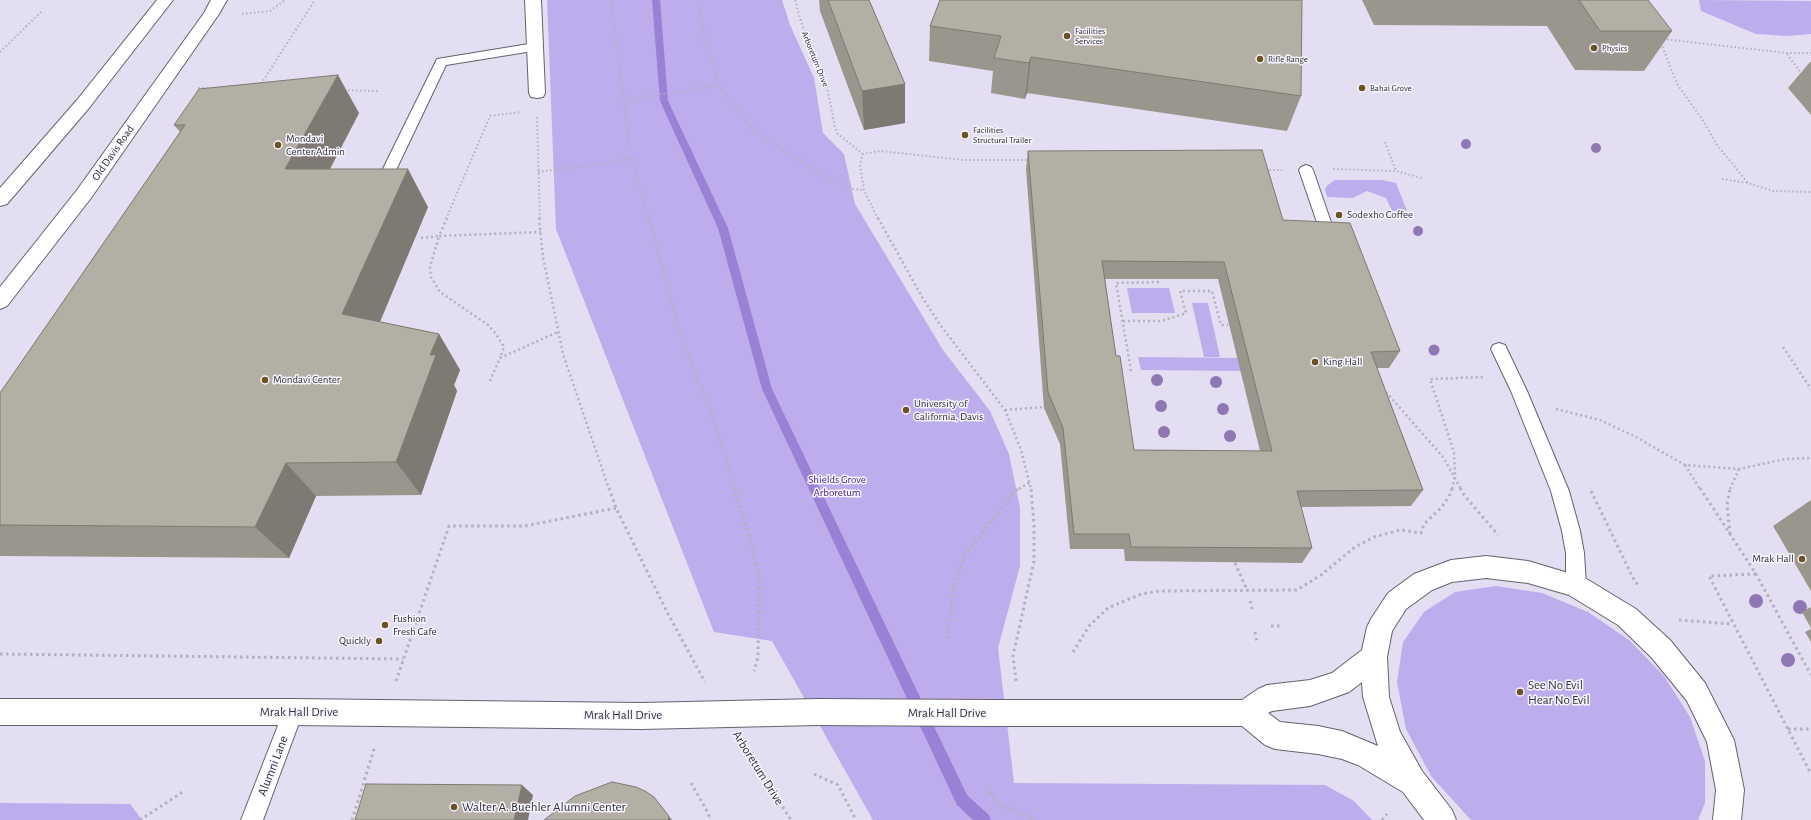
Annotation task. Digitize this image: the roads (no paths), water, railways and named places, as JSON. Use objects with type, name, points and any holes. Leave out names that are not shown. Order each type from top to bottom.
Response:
[{"type":"street","points":[[0,200],[83,104],[165,0]]},
{"type":"street","name":"Old Davis Road","points":[[0,301],[84,194],[211,14],[219,0]]},
{"type":"street","points":[[533,0],[537,93]]},
{"type":"street","points":[[1442,820],[1412,781],[1388,737],[1376,697],[1374,657],[1380,627],[1397,601],[1422,582],[1451,571],[1486,567],[1528,572],[1576,586],[1627,617],[1661,649],[1696,692],[1720,740],[1730,790],[1726,820]]},
{"type":"street","points":[[1374,657],[1340,683],[1310,693],[1267,698],[1246,713],[1275,735],[1318,740],[1342,745],[1367,755],[1412,781]]},
{"type":"street","name":"Mrak Hall Drive","points":[[0,712],[293,712],[641,716],[818,712],[1246,713]]},
{"type":"lane","points":[[378,193],[441,62],[535,47]]},
{"type":"lane","points":[[1306,170],[1328,234]]},
{"type":"lane","points":[[1499,349],[1519,391],[1560,491],[1574,546],[1576,586]]},
{"type":"lane","name":"Alumni Lane","points":[[252,820],[293,712]]},
{"type":"waterway","points":[[656,0],[664,101],[723,228],[767,389],[962,800],[984,820]]},
{"type":"place","name":"Facilities Services","points":[[1067,36]]},
{"type":"place","name":"Physics","points":[[1594,48]]},
{"type":"place","name":"Rifle Range","points":[[1260,59]]},
{"type":"place","name":"Bahai Grove","points":[[1362,88]]},
{"type":"place","name":"Facilities Structural Trailer","points":[[965,135]]},
{"type":"place","name":"Mondavi Center Admin","points":[[278,145]]},
{"type":"place","name":"Sodexho Coffee","points":[[1339,215]]},
{"type":"place","name":"King Hall","points":[[1315,362]]},
{"type":"place","name":"Mondavi Center","points":[[265,380]]},
{"type":"place","name":"University of California, Davis","points":[[906,410]]},
{"type":"place","name":"Mrak Hall","points":[[1802,559]]},
{"type":"place","name":"Fushion Fresh Cafe","points":[[385,625]]},
{"type":"place","name":"Quickly","points":[[379,641]]},
{"type":"place","name":"See No Evil Hear No Evil","points":[[1520,692]]},
{"type":"place","name":"Walter A. Buehler Alumni Center","points":[[454,807]]},
{"type":"park label","name":"Shields Grove Arboretum","points":[[837,486]]}]
